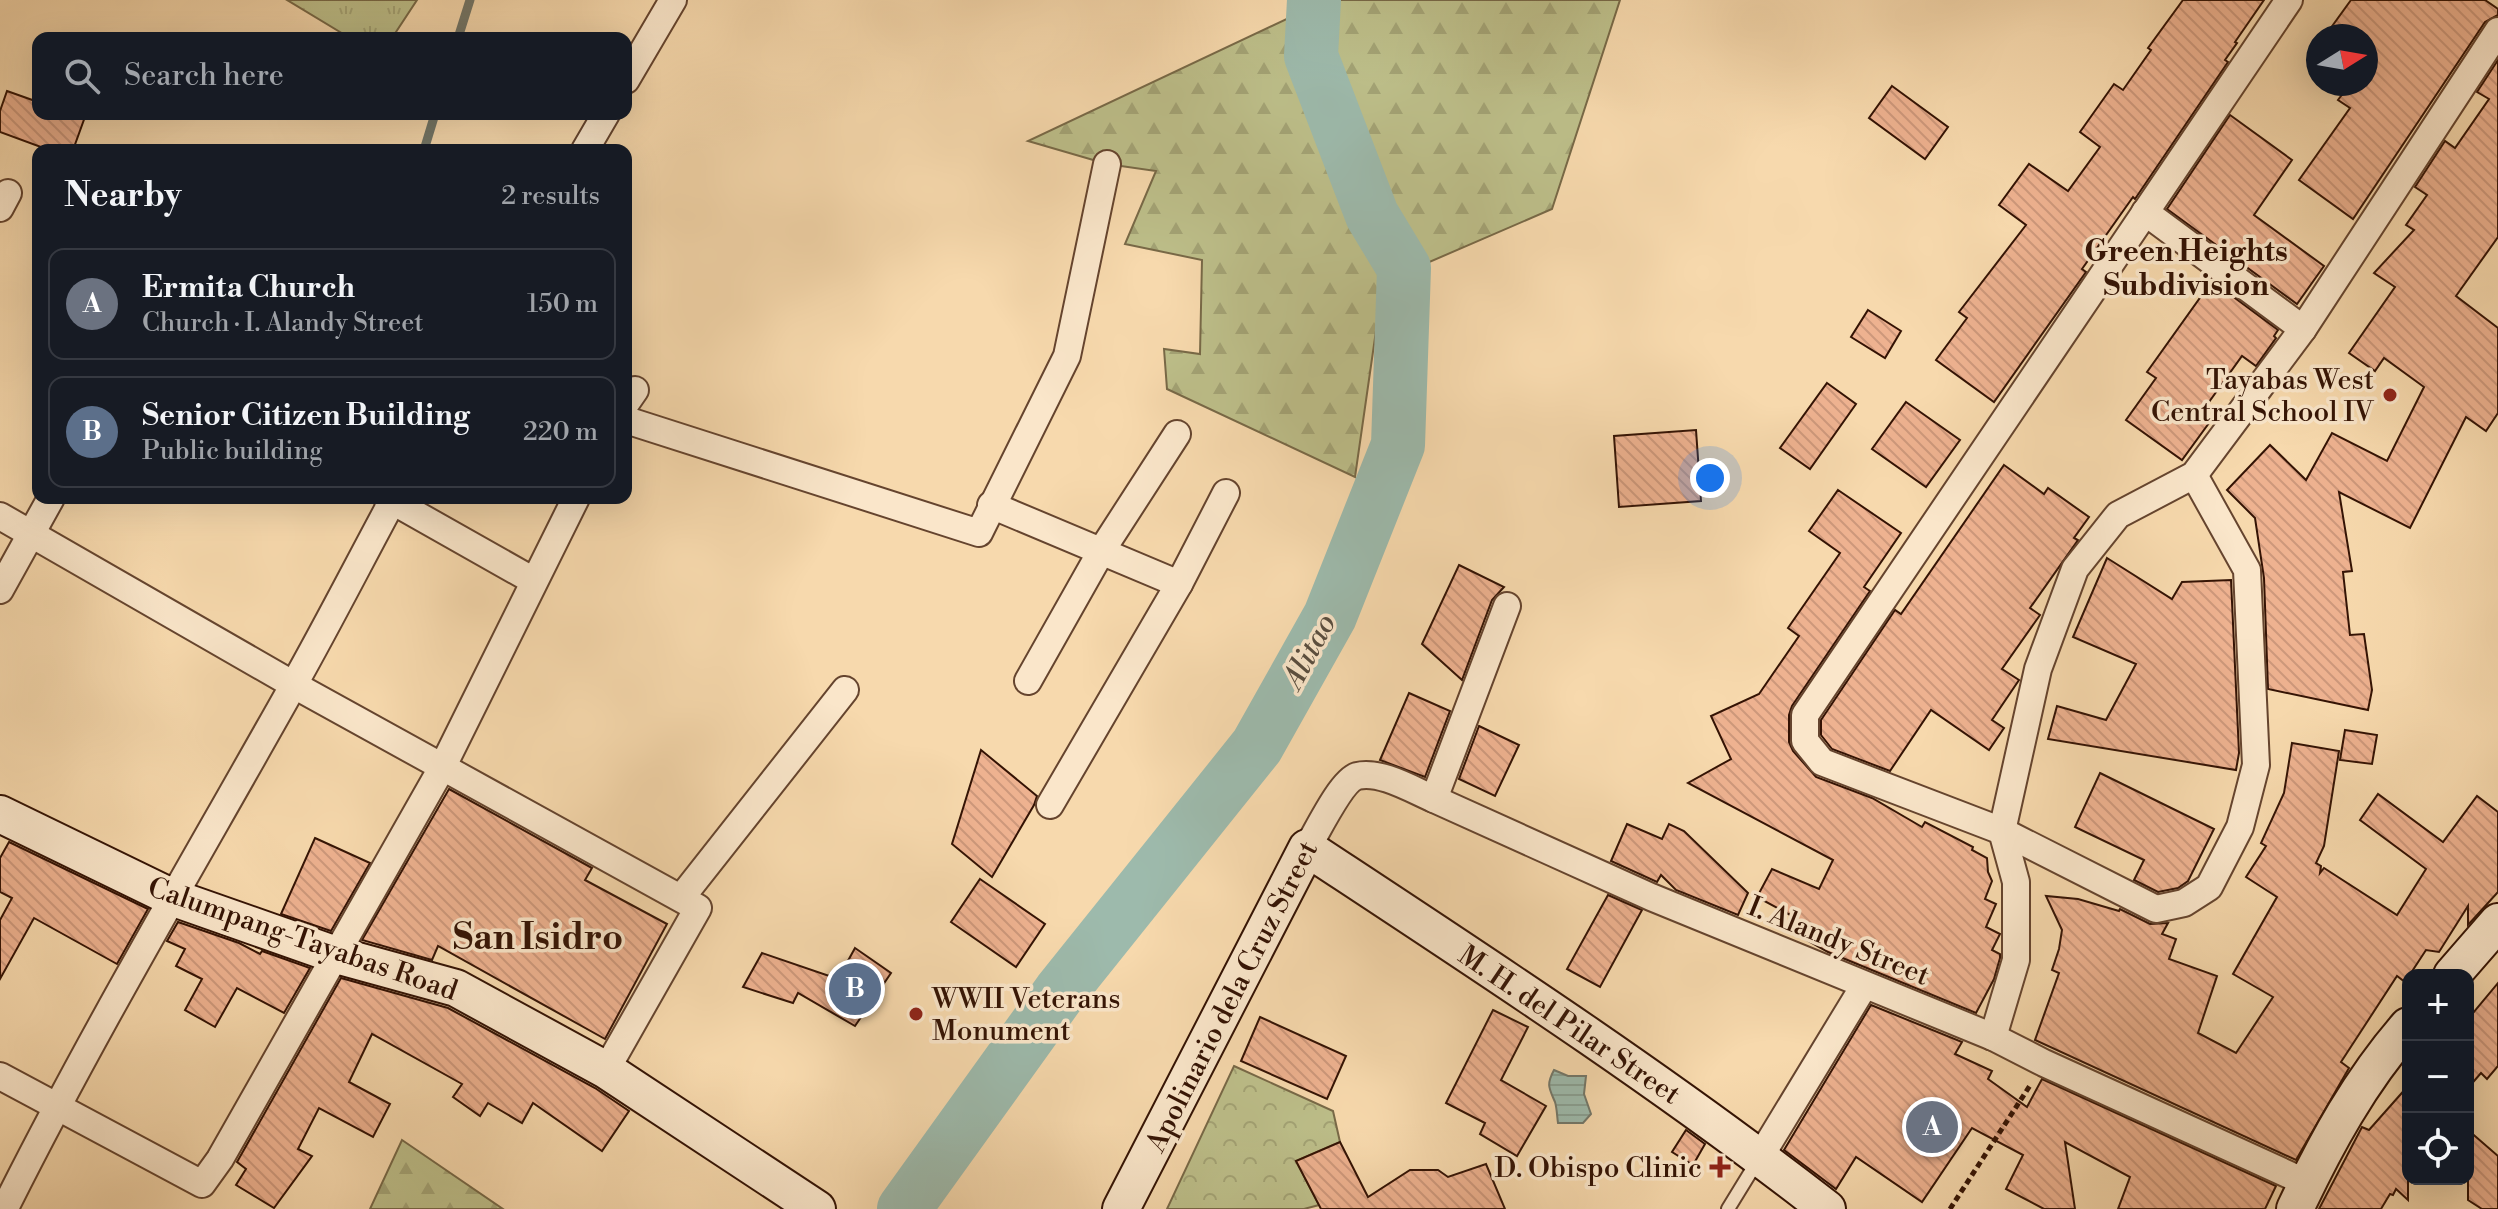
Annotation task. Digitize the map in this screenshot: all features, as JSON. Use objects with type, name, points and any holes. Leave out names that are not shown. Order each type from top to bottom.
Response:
[{"type":"main road","name":"Calumpang-Tayabas Road","points":[[0,814],[171,897],[336,955],[456,988],[606,1070],[810,1204]]},
{"type":"main road","name":"M. H. del Pilar Street","points":[[1307,848],[1550,1009],[1760,1157],[1827,1209]]},
{"type":"main road","name":"Apolinario dela Cruz Street","points":[[1121,1209],[1307,848]]},
{"type":"main road","points":[[2457,969],[2498,922]]},
{"type":"main road","points":[[2301,1196],[2351,1100],[2402,1033]]},
{"type":"street","points":[[632,70],[673,0]]},
{"type":"street","points":[[2194,475],[2247,570],[2256,765],[2240,827],[2209,887],[2184,903],[2156,909],[2002,831],[1822,762],[1805,741],[1805,715],[2289,0]]},
{"type":"street","points":[[1993,1037],[2016,960],[2016,882],[2002,831],[2038,669],[2075,569],[2118,515],[2194,475],[2303,329],[2498,31]]},
{"type":"street","points":[[588,144],[602,120]]},
{"type":"street","points":[[632,422],[979,533],[1067,356],[1107,164]]},
{"type":"street","points":[[2145,212],[2303,329]]},
{"type":"street","points":[[1028,681],[1102,550],[1177,434]]},
{"type":"street","points":[[1050,805],[1179,584],[1226,493]]},
{"type":"street","points":[[0,590],[48,504]]},
{"type":"street","points":[[5,1208],[57,1105],[171,897],[294,685],[388,504]]},
{"type":"street","points":[[400,504],[534,581]]},
{"type":"street","points":[[0,1076],[202,1184],[220,1159],[443,766],[573,504]]},
{"type":"street","points":[[991,505],[1179,584]]},
{"type":"street","points":[[0,516],[294,685],[698,908],[606,1070]]},
{"type":"street","points":[[1434,799],[1507,606]]},
{"type":"street","points":[[681,898],[845,690]]},
{"type":"street","name":"I. Alandy Street","points":[[1344,785],[1356,776],[1378,777],[1651,897],[1993,1037],[2301,1196]]},
{"type":"street","name":"Apolinario dela Cruz Street","points":[[1307,848],[1344,785]]},
{"type":"street","points":[[1760,1157],[1864,986]]},
{"type":"lane","points":[[1728,1209],[1760,1157]]},
{"type":"path","points":[[1950,1209],[2044,1063]]},
{"type":"green space","points":[[287,0],[417,0],[396,32],[340,32]]},
{"type":"green space","points":[[1327,0],[1620,0],[1552,209],[1383,282],[1355,477],[1167,389],[1164,349],[1200,354],[1202,260],[1125,244],[1156,171],[1107,164],[1028,141]]},
{"type":"green space","points":[[1234,1066],[1333,1111],[1340,1142],[1296,1161],[1319,1205],[1304,1209],[1167,1209]]},
{"type":"green space","points":[[402,1140],[503,1209],[370,1209]]},
{"type":"shaded area","points":[[1554,1070],[1568,1076],[1586,1076],[1584,1094],[1591,1114],[1583,1123],[1558,1123],[1556,1104],[1549,1086]]},
{"type":"building","points":[[2183,0],[2264,0],[2235,42],[2225,60],[2228,62],[2135,199],[2133,197],[2082,269],[2086,272],[1994,402],[1936,360],[1967,318],[1959,312],[2026,225],[1999,205],[2029,164],[2068,191],[2100,147],[2080,132],[2114,84],[2123,90],[2151,50],[2148,48]]},
{"type":"building","points":[[2351,0],[2485,0],[2498,9],[2498,15],[2485,22],[2353,219],[2299,180],[2350,108],[2338,100],[2341,96],[2378,96],[2378,24],[2334,24]]},
{"type":"building","points":[[2498,60],[2498,237],[2456,296],[2498,328],[2498,413],[2486,431],[2466,417],[2410,528],[2339,492],[2352,571],[2343,572],[2350,635],[2364,634],[2372,690],[2368,710],[2268,689],[2264,578],[2255,518],[2227,490],[2270,445],[2306,480],[2332,433],[2387,461],[2424,387],[2384,358],[2375,371],[2349,353],[2395,287],[2374,273],[2414,230],[2406,225],[2427,195],[2415,187],[2445,141],[2455,148],[2489,99],[2477,92]]},
{"type":"building","points":[[1892,86],[1948,127],[1925,159],[1869,118]]},
{"type":"building","points":[[7,91],[32,100],[32,120],[84,120],[75,144],[33,144],[0,132],[0,111]]},
{"type":"building","points":[[2230,115],[2292,160],[2254,215],[2324,266],[2297,304],[2167,209]]},
{"type":"building","points":[[2212,281],[2278,330],[2274,336],[2276,338],[2256,366],[2242,356],[2199,416],[2209,423],[2182,460],[2126,420],[2156,378],[2147,372]]},
{"type":"building","points":[[1868,310],[1901,331],[1885,358],[1851,337]]},
{"type":"building","points":[[1827,383],[1856,404],[1810,469],[1780,448]]},
{"type":"building","points":[[1906,402],[1960,440],[1926,487],[1872,449]]},
{"type":"building","points":[[1696,430],[1701,501],[1619,507],[1614,436]]},
{"type":"building","points":[[2004,465],[2044,494],[2048,488],[2089,517],[2074,538],[2078,540],[2030,608],[2040,615],[2002,669],[2019,680],[1992,720],[2004,728],[1989,750],[1931,710],[1890,771],[1832,749],[1821,735],[1821,720],[1895,610],[1901,614]]},
{"type":"building","points":[[1838,490],[1901,533],[1864,587],[1870,591],[1792,706],[1789,742],[1816,777],[1872,798],[1922,827],[1925,822],[1973,847],[1972,850],[1987,858],[1992,881],[1985,899],[1996,904],[1986,927],[2000,934],[1992,950],[2000,954],[2000,958],[1994,979],[1976,1013],[1828,952],[1787,929],[1794,917],[1757,897],[1772,869],[1819,889],[1833,860],[1688,783],[1731,759],[1711,716],[1759,694],[1799,636],[1788,628],[1840,553],[1809,531]]},
{"type":"building","points":[[2107,558],[2172,599],[2182,582],[2231,580],[2239,753],[2236,770],[2048,739],[2057,706],[2106,720],[2136,664],[2073,637]]},
{"type":"building","points":[[1459,565],[1504,587],[1492,600],[1462,680],[1422,644]]},
{"type":"building","points":[[1409,693],[1450,711],[1425,777],[1380,760]]},
{"type":"building","points":[[1479,726],[1519,745],[1495,796],[1459,779]]},
{"type":"building","points":[[2345,730],[2377,735],[2372,764],[2340,760]]},
{"type":"building","points":[[2292,743],[2339,751],[2324,846],[2316,863],[2321,866],[2320,873],[2324,868],[2397,915],[2426,869],[2360,820],[2378,794],[2443,842],[2477,796],[2498,812],[2498,892],[2468,925],[2468,906],[2439,952],[2426,950],[2414,969],[2402,969],[2402,980],[2397,976],[2341,1062],[2349,1068],[2296,1160],[2035,1040],[2059,973],[2052,970],[2062,930],[2046,896],[2078,899],[2120,909],[2150,924],[2168,923],[2162,934],[2176,939],[2169,959],[2217,976],[2198,1033],[2236,1053],[2273,997],[2233,974],[2277,897],[2246,877],[2266,846],[2261,843],[2284,793]]},
{"type":"building","points":[[981,750],[1037,796],[992,877],[952,844]]},
{"type":"building","points":[[2100,773],[2214,829],[2188,881],[2178,888],[2158,892],[2134,880],[2144,860],[2075,827]]},
{"type":"building","points":[[449,789],[592,868],[585,880],[667,924],[605,1039],[438,946],[432,960],[362,940]]},
{"type":"building","points":[[1627,824],[1662,839],[1669,824],[1684,831],[1748,893],[1738,915],[1676,890],[1661,875],[1657,882],[1611,861]]},
{"type":"building","points":[[315,838],[370,863],[331,931],[281,914]]},
{"type":"building","points":[[9,842],[148,909],[117,964],[34,918],[0,979],[0,920],[12,898],[0,892],[0,858]]},
{"type":"building","points":[[980,879],[1045,924],[1016,967],[951,922]]},
{"type":"building","points":[[1608,895],[1642,910],[1600,987],[1567,969]]},
{"type":"building","points":[[178,922],[239,943],[260,954],[262,951],[310,968],[284,1013],[237,988],[215,1027],[185,1010],[202,979],[176,966],[185,949],[167,941]]},
{"type":"building","points":[[855,948],[891,973],[855,1026],[798,993],[793,1003],[743,987],[762,953],[838,979]]},
{"type":"building","points":[[341,978],[448,1008],[595,1088],[629,1111],[602,1151],[533,1103],[522,1123],[488,1103],[480,1116],[453,1097],[462,1084],[372,1034],[349,1082],[390,1104],[373,1137],[319,1108],[298,1149],[312,1156],[274,1208],[236,1185],[246,1169],[237,1162]]},
{"type":"building","points":[[2498,983],[2498,1066],[2487,1079],[2481,1073],[2474,1081],[2474,1041],[2474,1012]]},
{"type":"building","points":[[1871,1005],[1962,1042],[1955,1054],[1992,1071],[1988,1079],[2027,1107],[2042,1079],[2276,1186],[2265,1209],[2118,1209],[2130,1177],[2065,1142],[2075,1209],[2044,1209],[2006,1189],[2023,1155],[1972,1128],[1922,1202],[1856,1157],[1836,1189],[1784,1150]]},
{"type":"building","points":[[1493,1010],[1528,1027],[1501,1080],[1546,1106],[1517,1156],[1480,1134],[1485,1123],[1446,1103]]},
{"type":"building","points":[[1260,1017],[1346,1056],[1327,1099],[1241,1061]]},
{"type":"building","points":[[2402,1093],[2402,1185],[2408,1185],[2408,1200],[2396,1189],[2381,1209],[2319,1209],[2362,1127],[2369,1130]]},
{"type":"building","points":[[1686,1130],[1705,1144],[1693,1165],[1672,1152]]},
{"type":"building","points":[[2474,1135],[2498,1156],[2498,1209],[2482,1209],[2468,1200],[2468,1185],[2474,1185]]},
{"type":"building","points":[[1340,1142],[1368,1197],[1410,1170],[1438,1170],[1448,1177],[1486,1164],[1505,1209],[1321,1209],[1296,1161]]},
{"type":"waterway","points":[[460,32],[470,0]]},
{"type":"waterway","name":"Alitao","points":[[904,1209],[1060,992],[1257,746],[1330,616],[1398,445],[1404,268],[1372,215],[1311,56],[1314,0]]},
{"type":"waterway","points":[[426,144],[433,120]]},
{"type":"place","name":"Tayabas West Central School IV","points":[[2390,395]]},
{"type":"place","name":"Senior Citizen Building","points":[[855,989]]},
{"type":"place","name":"WWII Veterans Monument","points":[[916,1014]]},
{"type":"place","name":"Ermita Church","points":[[1932,1127]]},
{"type":"place","name":"D. Obispo Clinic","points":[[1720,1167]]},
{"type":"district","name":"Green Heights Subdivision","points":[[2186,268]]},
{"type":"district","name":"San Isidro","points":[[538,936]]}]
